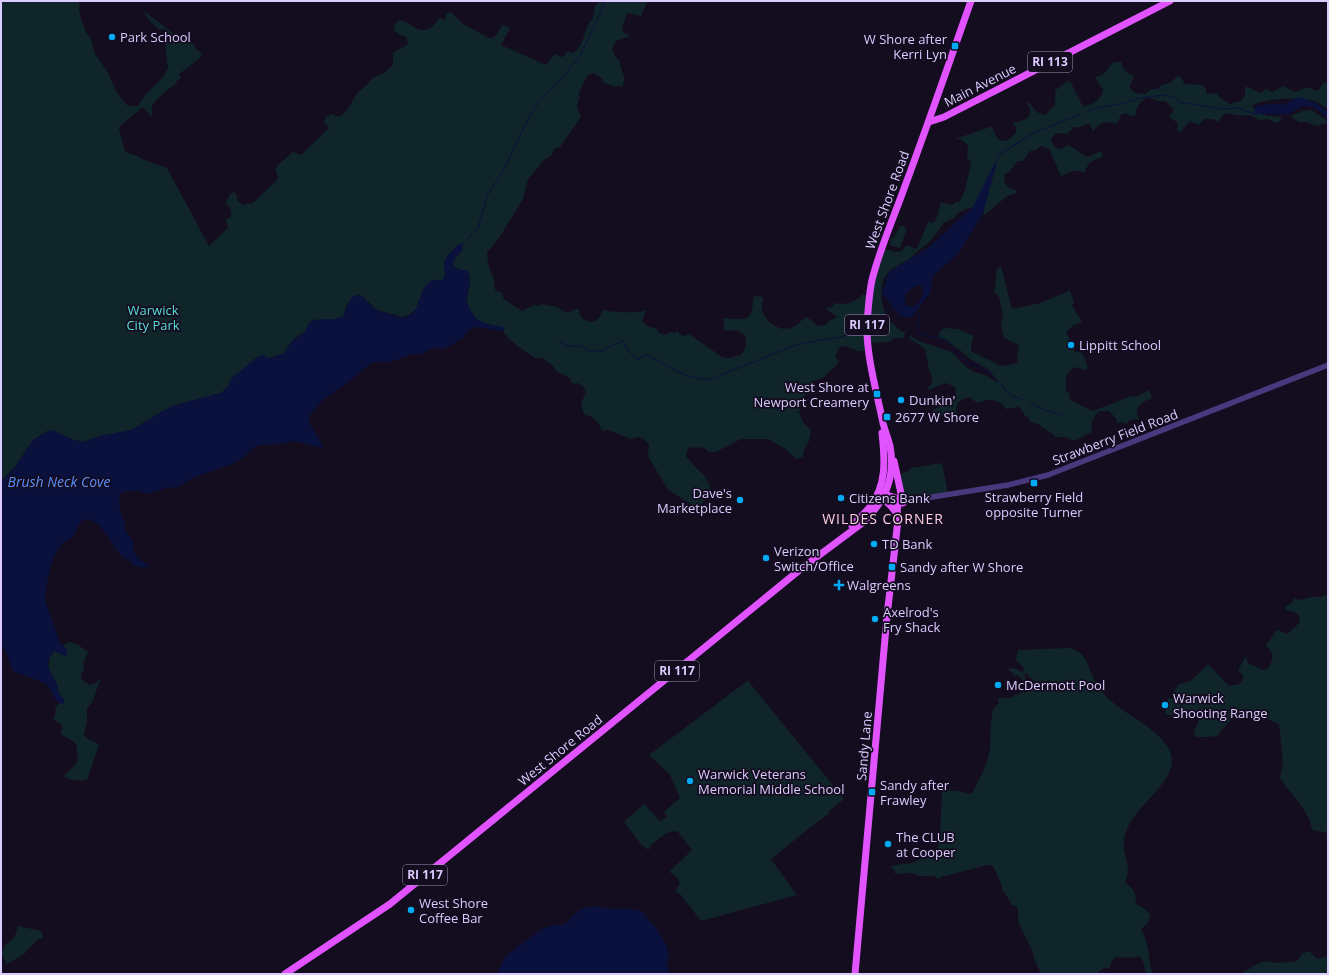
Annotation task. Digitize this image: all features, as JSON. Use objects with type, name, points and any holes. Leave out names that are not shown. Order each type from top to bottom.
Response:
[{"type":"main road","name":"West Shore Road","points":[[286,974],[390,904],[842,536],[867,519],[890,479],[891,467],[890,449],[870,359],[867,326],[870,293],[877,262],[929,122],[971,1]]},
{"type":"main road","name":"Main Avenue","points":[[929,122],[944,117],[1170,1]]},
{"type":"main road","name":"West Shore Road","points":[[842,536],[881,496],[884,470],[881,413]]},
{"type":"main road","name":"Sandy Lane","points":[[854,974],[887,616],[898,518],[901,514],[902,500],[890,449]]},
{"type":"main road","points":[[881,496],[902,500]]},
{"type":"main road","points":[[881,496],[896,511],[898,518]]},
{"type":"main road","points":[[867,519],[882,508],[892,508]]},
{"type":"street","name":"Strawberry Field Road","points":[[902,500],[932,497],[1008,485],[1048,475],[1328,365]]},
{"type":"green space","name":"Warwick City Park","points":[[1,1],[78,1],[81,19],[86,32],[91,39],[95,54],[107,71],[117,93],[128,106],[138,106],[147,93],[163,77],[168,68],[165,44],[167,31],[165,29],[160,30],[155,26],[149,20],[144,11],[183,41],[190,39],[197,50],[202,53],[200,58],[179,74],[181,77],[175,84],[153,104],[152,117],[143,107],[120,126],[119,129],[125,151],[138,156],[139,158],[167,168],[209,246],[228,228],[226,219],[231,217],[231,215],[229,206],[226,203],[229,195],[234,192],[237,195],[237,200],[243,205],[253,203],[279,178],[275,170],[278,165],[293,152],[301,155],[329,128],[324,122],[326,117],[332,114],[341,116],[347,110],[358,92],[368,84],[372,78],[384,73],[393,65],[393,53],[408,44],[406,36],[400,35],[394,30],[394,25],[399,20],[406,22],[420,30],[424,30],[431,27],[440,18],[445,20],[446,14],[451,12],[463,24],[489,38],[496,36],[503,25],[510,28],[501,45],[546,65],[555,54],[561,57],[564,56],[567,51],[573,53],[579,48],[593,18],[598,2],[648,1],[641,16],[627,13],[622,29],[623,32],[630,36],[616,41],[612,49],[615,57],[620,61],[624,77],[622,87],[615,87],[604,83],[603,79],[593,73],[587,76],[578,94],[580,96],[577,107],[581,117],[560,147],[554,149],[552,155],[545,159],[528,179],[523,199],[501,235],[487,251],[488,264],[495,282],[494,287],[496,291],[501,292],[504,299],[522,311],[534,305],[539,306],[543,304],[554,306],[565,312],[579,309],[580,315],[586,321],[592,322],[598,319],[603,310],[631,312],[646,310],[642,321],[649,327],[656,328],[659,333],[665,335],[670,332],[674,333],[678,331],[679,334],[684,336],[689,334],[722,357],[728,358],[741,355],[746,345],[746,338],[741,333],[724,330],[724,318],[741,319],[748,316],[751,313],[754,296],[763,297],[762,309],[766,318],[777,327],[786,329],[793,327],[806,317],[818,326],[825,325],[837,317],[825,308],[831,307],[836,303],[850,303],[863,294],[868,296],[882,248],[895,252],[902,251],[906,245],[916,249],[928,222],[933,223],[937,217],[941,202],[952,205],[955,202],[959,202],[964,193],[971,164],[967,157],[968,145],[960,139],[955,139],[992,127],[999,140],[1008,140],[1016,133],[1016,127],[1013,124],[1014,122],[1022,121],[1029,115],[1030,109],[1027,103],[1030,103],[1034,109],[1045,115],[1055,105],[1055,90],[1064,83],[1070,81],[1083,107],[1093,103],[1100,97],[1103,90],[1095,77],[1102,75],[1114,62],[1122,62],[1122,67],[1125,71],[1134,75],[1130,88],[1135,93],[1145,94],[1151,89],[1157,89],[1162,85],[1170,83],[1179,75],[1185,84],[1203,85],[1206,89],[1206,94],[1217,93],[1220,98],[1230,104],[1241,101],[1245,95],[1246,86],[1260,93],[1266,89],[1272,92],[1283,86],[1295,92],[1307,87],[1316,91],[1324,82],[1328,82],[1328,109],[1311,100],[1305,99],[1290,98],[1264,101],[1252,106],[1261,114],[1282,117],[1279,122],[1276,123],[1269,119],[1259,120],[1252,116],[1241,116],[1226,113],[1218,122],[1213,119],[1204,119],[1199,125],[1190,121],[1180,132],[1177,131],[1178,123],[1169,117],[1173,111],[1173,108],[1165,101],[1158,101],[1148,97],[1139,104],[1136,115],[1131,116],[1125,113],[1121,115],[1117,124],[1109,122],[1104,123],[1099,125],[1093,131],[1089,123],[1080,127],[1074,127],[1067,134],[1056,133],[1051,139],[1056,148],[1061,149],[1069,145],[1088,157],[1101,151],[1103,156],[1089,163],[1084,173],[1075,171],[1061,176],[1049,149],[1041,146],[1036,150],[1030,151],[1023,161],[1018,161],[1009,172],[1005,174],[1004,180],[1006,185],[1016,190],[1017,193],[1007,196],[985,215],[977,207],[968,208],[958,213],[954,218],[945,222],[930,241],[909,259],[890,270],[884,278],[881,297],[884,311],[891,322],[902,332],[906,331],[903,338],[895,338],[888,342],[868,343],[865,351],[858,351],[845,346],[840,347],[835,356],[839,361],[836,366],[824,378],[813,381],[803,398],[799,412],[803,422],[811,430],[809,441],[803,452],[803,457],[796,459],[787,450],[768,439],[741,439],[716,452],[709,452],[704,448],[697,447],[688,448],[686,456],[704,475],[713,496],[705,500],[697,510],[691,504],[668,490],[648,456],[649,444],[642,438],[638,437],[631,439],[608,430],[602,431],[596,420],[585,415],[581,406],[586,393],[584,387],[578,383],[574,384],[571,379],[556,371],[553,366],[543,358],[535,358],[519,347],[508,338],[503,331],[505,328],[487,324],[476,319],[467,304],[470,279],[467,270],[459,270],[453,266],[454,260],[461,252],[456,247],[445,260],[446,273],[443,280],[435,280],[423,290],[416,309],[410,314],[403,317],[377,310],[361,295],[357,295],[347,304],[343,317],[310,322],[307,330],[293,340],[283,354],[268,358],[231,379],[228,387],[221,393],[172,406],[131,430],[100,436],[83,442],[55,432],[47,431],[33,440],[15,467],[1,481]]},
{"type":"green space","points":[[1311,110],[1328,121],[1328,125],[1323,123],[1318,126],[1305,122],[1299,122],[1290,116],[1303,111]]},
{"type":"green space","points":[[900,226],[904,226],[907,229],[900,248],[890,245],[890,241],[892,237],[893,239]]},
{"type":"green space","points":[[1001,267],[1012,309],[1040,303],[1070,291],[1074,302],[1072,305],[1082,322],[1074,325],[1067,331],[1067,334],[1074,351],[1082,353],[1088,367],[1085,370],[1075,367],[1067,375],[1066,391],[1069,393],[1070,400],[1093,411],[1131,396],[1136,397],[1149,390],[1152,398],[1142,403],[1138,408],[1137,415],[1139,419],[1130,420],[1126,424],[1122,422],[1117,423],[1116,418],[1109,411],[1100,411],[1093,420],[1091,426],[1092,432],[1074,441],[1063,437],[1056,438],[1053,434],[1040,425],[1031,422],[1019,406],[1006,409],[1001,403],[994,400],[985,400],[978,403],[968,397],[958,403],[956,408],[957,415],[933,417],[932,411],[942,405],[952,402],[956,396],[955,387],[946,383],[929,390],[928,388],[932,383],[932,374],[930,374],[925,349],[909,338],[912,334],[912,337],[919,341],[952,352],[965,366],[974,372],[986,375],[996,382],[998,381],[989,370],[970,359],[948,342],[938,337],[940,331],[944,328],[958,329],[974,336],[971,351],[1001,366],[1018,363],[1017,357],[1019,348],[1017,344],[1004,338],[1001,325],[1003,315],[999,297],[994,291],[997,268]]},
{"type":"green space","points":[[942,463],[948,493],[901,500],[897,475],[907,472],[911,468]]},
{"type":"green space","points":[[1328,595],[1328,833],[1312,830],[1303,808],[1280,778],[1283,763],[1279,724],[1248,712],[1232,718],[1217,736],[1196,737],[1194,731],[1202,714],[1200,707],[1199,713],[1193,720],[1165,714],[1168,698],[1173,699],[1172,694],[1178,685],[1190,681],[1208,664],[1229,686],[1240,684],[1243,680],[1243,675],[1238,670],[1246,656],[1248,663],[1263,670],[1268,668],[1271,662],[1272,654],[1266,646],[1268,642],[1276,631],[1278,630],[1287,634],[1296,627],[1300,621],[1298,615],[1285,609],[1286,606],[1292,603],[1294,598],[1301,600]]},
{"type":"green space","points":[[69,642],[77,644],[88,652],[83,664],[84,669],[81,679],[90,685],[96,683],[99,679],[100,680],[92,703],[89,705],[86,712],[87,722],[84,732],[84,736],[99,745],[87,780],[81,781],[65,777],[65,774],[74,767],[77,762],[76,745],[60,734],[62,725],[53,719],[56,712],[55,708],[59,703],[61,704],[62,696],[58,694],[56,683],[48,669],[50,657],[55,651],[65,656],[67,655],[63,645]]},
{"type":"green space","points":[[1069,648],[1075,650],[1083,656],[1096,683],[1104,694],[1113,703],[1152,730],[1163,740],[1170,751],[1172,763],[1167,777],[1163,784],[1132,820],[1124,840],[1124,852],[1128,867],[1125,883],[1134,892],[1136,904],[1145,909],[1150,915],[1148,923],[1141,929],[1148,946],[1153,974],[1146,974],[1143,961],[1139,956],[1129,958],[1118,957],[1112,961],[1109,969],[1104,968],[1096,974],[1041,974],[1032,950],[1018,921],[1017,907],[1012,905],[1005,893],[1002,891],[1002,886],[993,866],[988,865],[941,877],[939,879],[933,876],[918,876],[912,873],[895,874],[895,871],[890,866],[912,863],[922,858],[927,858],[931,856],[938,846],[940,835],[942,790],[972,793],[989,755],[992,710],[999,703],[997,698],[1012,698],[1015,694],[1018,695],[1021,690],[1025,693],[1035,682],[1026,673],[1024,675],[1029,683],[1023,682],[1022,679],[1017,675],[1013,676],[1013,673],[1007,669],[1014,668],[1022,672],[1024,671],[1023,667],[1016,660],[1018,650]]},
{"type":"green space","points":[[747,681],[844,799],[828,812],[829,814],[771,859],[797,895],[701,921],[680,894],[675,892],[680,883],[675,875],[669,872],[692,850],[678,832],[674,831],[666,834],[649,846],[651,847],[648,850],[641,844],[624,822],[644,804],[660,821],[667,817],[664,812],[680,798],[670,775],[649,755]]},
{"type":"green space","points":[[18,926],[42,931],[43,938],[37,940],[24,954],[7,964],[1,954],[5,945],[14,937]]},
{"type":"green space","points":[[1309,951],[1318,959],[1328,956],[1328,974],[1240,974],[1259,963],[1266,961],[1278,963],[1297,961],[1303,953]]},
{"type":"water","points":[[1300,97],[1314,102],[1328,112],[1328,119],[1316,108],[1303,105],[1289,114],[1254,114],[1255,107],[1271,104],[1284,105]]},
{"type":"water","points":[[999,155],[983,213],[959,253],[933,276],[930,293],[911,318],[900,316],[882,293],[889,272],[929,247],[972,208]],"holes":[[[919,285],[924,288],[919,302],[914,306],[907,306],[905,296],[909,290]]]},
{"type":"water","name":"Brush Neck Cove","points":[[459,244],[462,245],[463,249],[455,259],[453,266],[459,270],[467,270],[469,275],[470,279],[467,298],[468,306],[476,319],[488,324],[503,327],[505,328],[503,331],[475,327],[467,331],[463,338],[446,348],[433,348],[421,354],[413,354],[390,362],[374,362],[370,364],[323,400],[309,416],[310,424],[323,446],[322,448],[294,441],[280,444],[260,445],[252,449],[243,458],[232,464],[195,477],[178,487],[166,488],[146,494],[139,491],[125,491],[119,494],[120,511],[125,523],[125,530],[134,543],[133,547],[135,554],[149,566],[140,567],[134,565],[121,555],[100,526],[90,520],[82,521],[72,537],[58,549],[55,554],[49,572],[45,596],[59,641],[67,651],[67,655],[65,656],[55,651],[48,660],[49,668],[58,686],[58,692],[64,699],[64,703],[61,704],[55,699],[45,683],[15,672],[12,669],[7,654],[1,645],[1,481],[15,467],[33,440],[52,430],[74,440],[83,442],[100,436],[131,430],[172,406],[221,393],[228,387],[231,379],[257,357],[263,355],[268,358],[283,354],[293,340],[304,333],[310,322],[313,320],[343,317],[350,299],[356,296],[361,295],[374,308],[380,311],[402,317],[409,316],[414,312],[426,286],[432,280],[443,280],[446,258]]},
{"type":"water","points":[[597,906],[610,909],[639,910],[643,912],[645,917],[655,926],[666,944],[669,955],[667,964],[670,974],[497,974],[504,958],[544,928],[553,925],[562,925],[578,911],[584,908]]},
{"type":"waterway","points":[[462,245],[478,228],[487,196],[507,164],[530,116],[539,102],[563,77],[580,55],[605,1]]},
{"type":"waterway","points":[[1088,111],[1125,103],[1140,98],[1165,95],[1173,97],[1181,102],[1223,109],[1239,108],[1254,114]]},
{"type":"waterway","points":[[999,155],[1033,133],[1082,114]]},
{"type":"waterway","points":[[870,323],[892,308]]},
{"type":"waterway","points":[[915,311],[920,314],[917,329],[921,334],[947,340],[968,363],[990,372],[996,381],[1002,384],[1008,392],[1023,400]]},
{"type":"waterway","points":[[559,342],[569,346],[580,346],[591,351],[602,351],[623,341],[629,352],[638,359],[648,355],[678,372],[694,378],[711,379],[796,345],[848,335],[865,327]]},
{"type":"waterway","points":[[1029,402],[1045,410],[1062,415]]},
{"type":"place","name":"Park School","points":[[112,37]]},
{"type":"place","name":"W Shore after Kerri Lyn","points":[[955,46]]},
{"type":"place","name":"Lippitt School","points":[[1071,345]]},
{"type":"place","name":"West Shore at Newport Creamery","points":[[877,394]]},
{"type":"place","name":"Dunkin'","points":[[901,400]]},
{"type":"place","name":"2677 W Shore","points":[[887,417]]},
{"type":"place","name":"Strawberry Field opposite Turner","points":[[1034,483]]},
{"type":"place","name":"Citizens Bank","points":[[841,498]]},
{"type":"place","name":"Dave's Marketplace","points":[[740,500]]},
{"type":"place","name":"TD Bank","points":[[874,544]]},
{"type":"place","name":"Verizon Switch/Office","points":[[766,558]]},
{"type":"place","name":"Sandy after W Shore","points":[[892,567]]},
{"type":"place","name":"Walgreens","points":[[839,585]]},
{"type":"place","name":"Axelrod's Fry Shack","points":[[875,619]]},
{"type":"place","name":"McDermott Pool","points":[[998,685]]},
{"type":"place","name":"Warwick Shooting Range","points":[[1165,705]]},
{"type":"place","name":"Warwick Veterans Memorial Middle School","points":[[690,781]]},
{"type":"place","name":"Sandy after Frawley","points":[[872,792]]},
{"type":"place","name":"The CLUB at Cooper","points":[[888,844]]},
{"type":"place","name":"West Shore Coffee Bar","points":[[411,910]]},
{"type":"district","name":"WILDES CORNER","points":[[883,519]]}]
